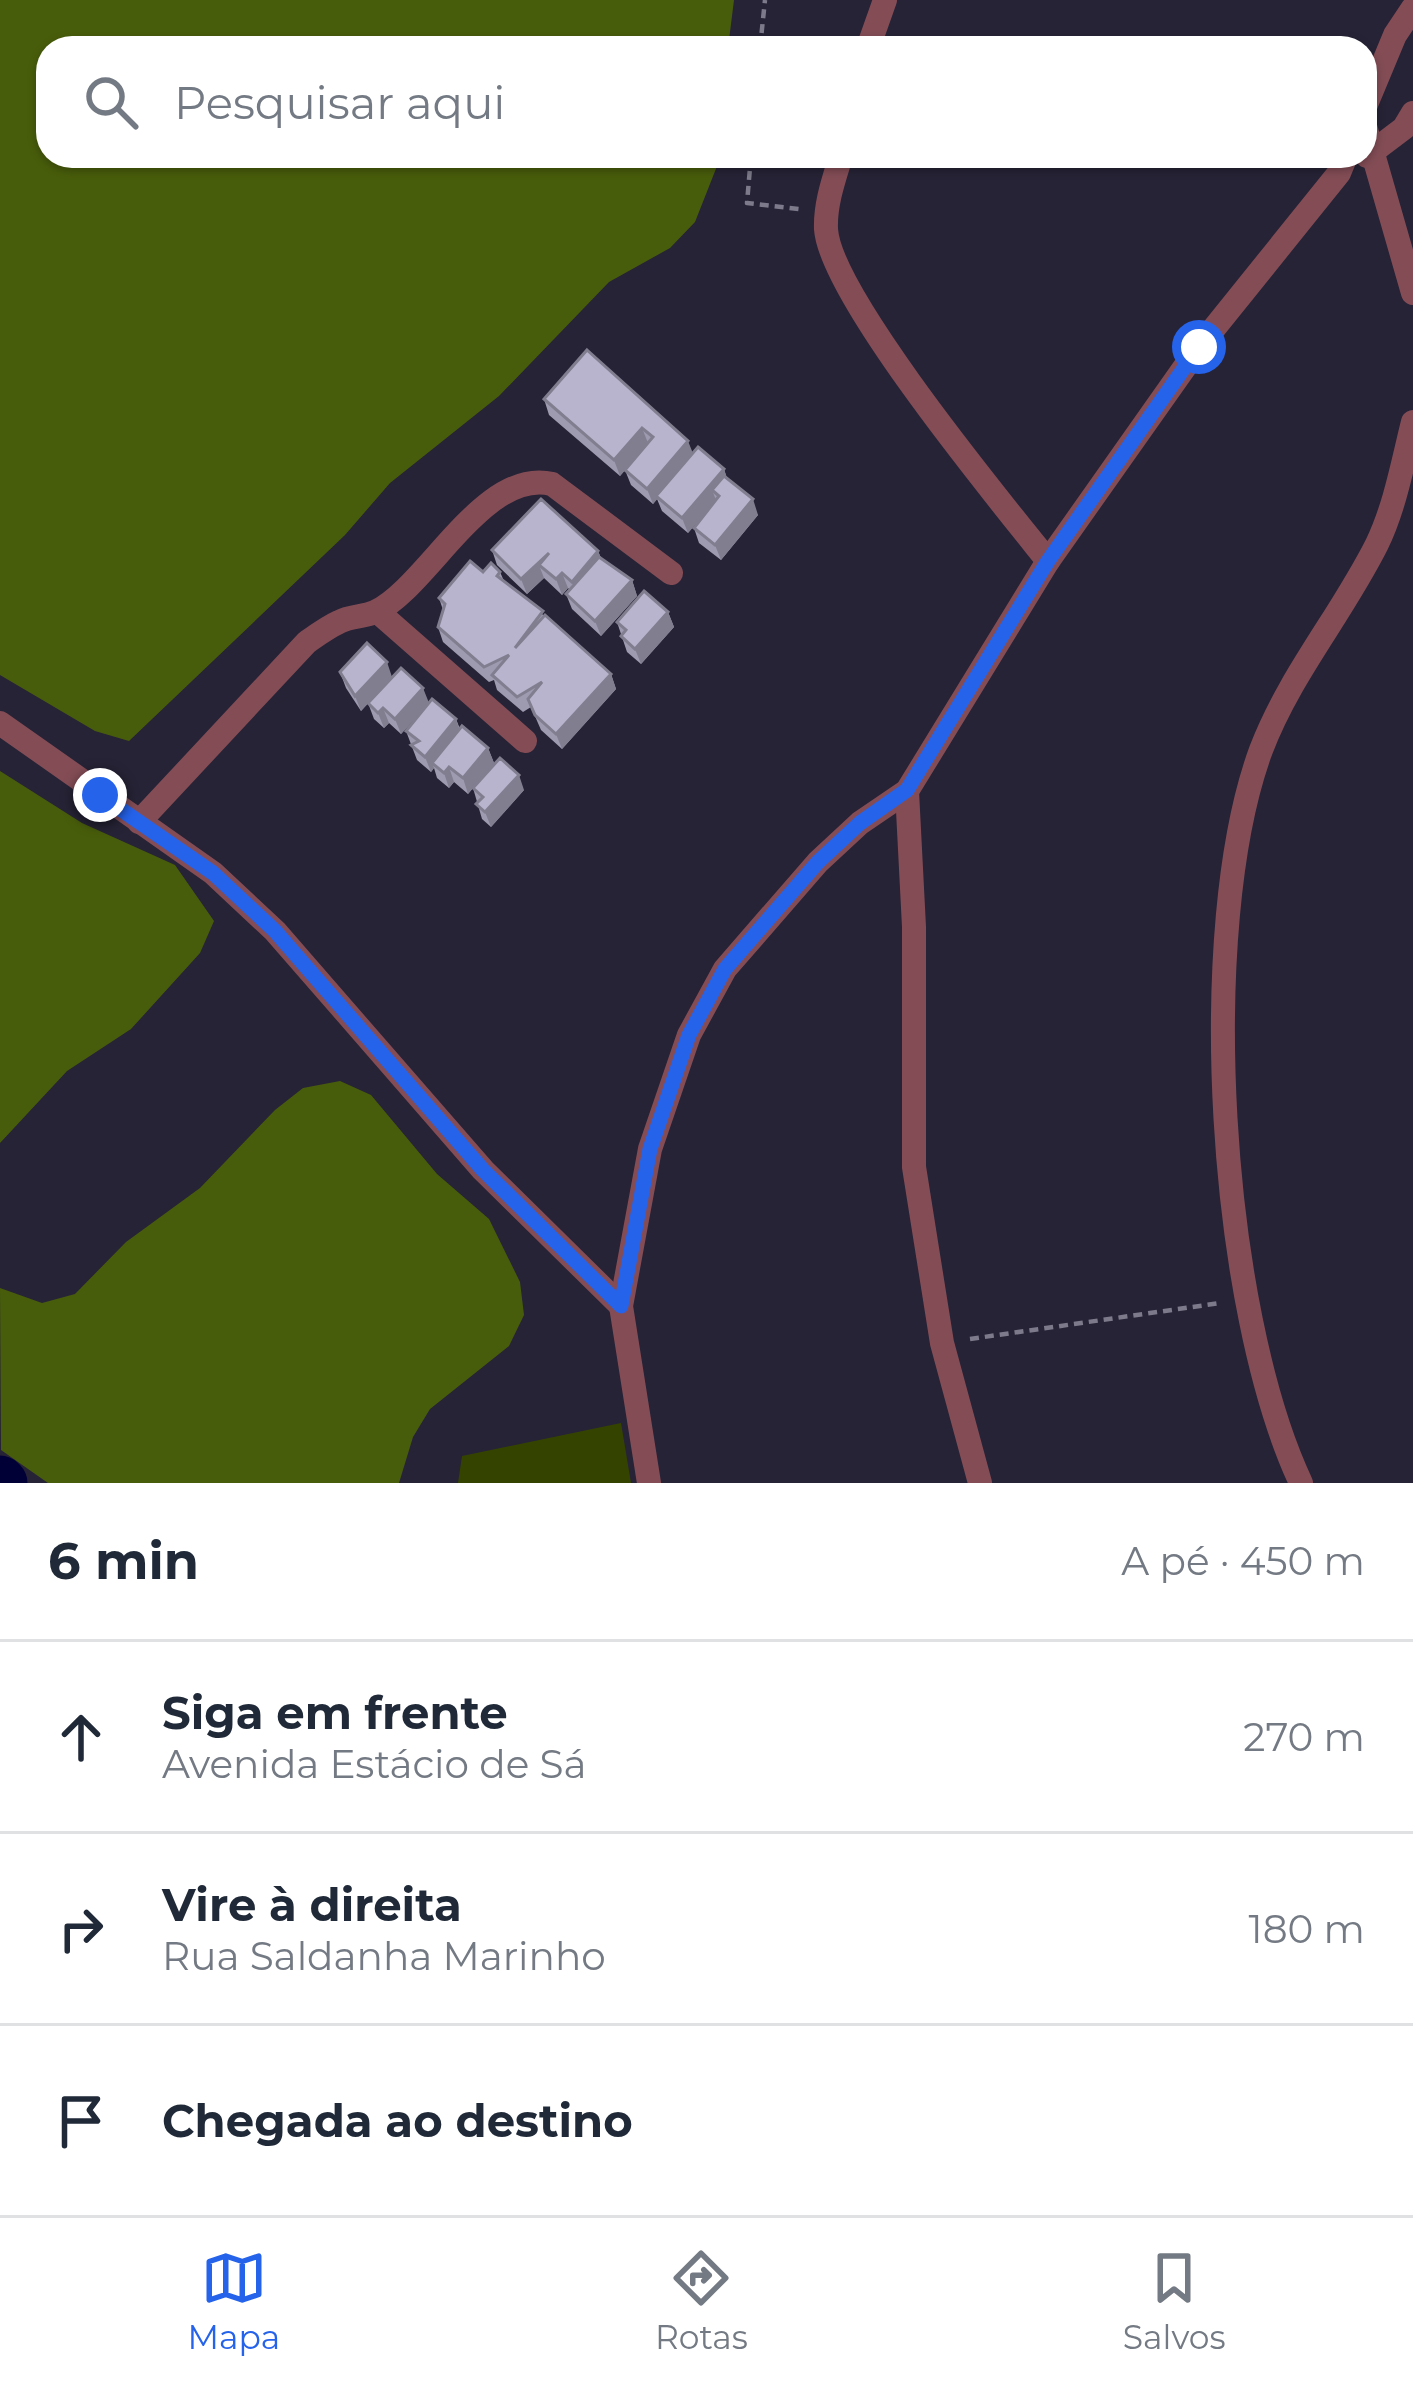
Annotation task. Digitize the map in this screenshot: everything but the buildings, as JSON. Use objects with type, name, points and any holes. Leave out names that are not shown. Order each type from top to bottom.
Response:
[{"type":"street","points":[[872,36],[885,0]]},
{"type":"street","points":[[1377,77],[1395,34],[1413,8]]},
{"type":"street","points":[[1377,150],[1413,113]]},
{"type":"street","points":[[1377,155],[1413,293]]},
{"type":"street","points":[[838,168],[828,213],[833,259],[859,306],[1048,561]]},
{"type":"street","points":[[649,1483],[621,1306],[650,1149],[689,1035],[725,969],[818,862],[860,823],[907,790],[1048,561],[1199,347],[1339,168]]},
{"type":"street","points":[[1301,1483],[1244,1300],[1229,1166],[1232,863],[1244,806],[1290,680],[1378,542],[1413,422]]},
{"type":"street","points":[[139,822],[307,642],[341,620],[378,612],[454,535],[515,485],[533,479],[552,484],[671,573]]},
{"type":"street","points":[[378,612],[525,741]]},
{"type":"street","points":[[0,723],[213,873],[275,931],[483,1170],[621,1306]]},
{"type":"street","points":[[907,790],[914,927],[914,1167],[942,1343],[980,1483]]},
{"type":"path","points":[[761,36],[765,0]]},
{"type":"path","points":[[750,168],[747,203],[828,213]]},
{"type":"path","points":[[942,1343],[1244,1300]]},
{"type":"green space","points":[[0,0],[734,0],[730,36],[36,36],[36,168],[716,168],[695,222],[670,248],[609,282],[499,396],[390,483],[345,535],[129,741],[95,731],[0,675]]},
{"type":"green space","points":[[0,771],[82,823],[175,865],[214,921],[200,953],[131,1029],[67,1071],[0,1143]]},
{"type":"green space","points":[[340,1081],[371,1095],[437,1174],[489,1219],[520,1282],[524,1315],[509,1346],[430,1409],[413,1437],[399,1483],[48,1483],[1,1450],[0,1288],[42,1303],[75,1294],[126,1242],[200,1188],[275,1110],[303,1088]]},
{"type":"green space","points":[[621,1423],[631,1483],[458,1483],[462,1456]]},
{"type":"route","points":[[100,795],[213,873],[275,931],[483,1170],[621,1306],[650,1149],[689,1035],[725,969],[818,862],[860,823],[907,790],[1048,561],[1199,347]]}]
